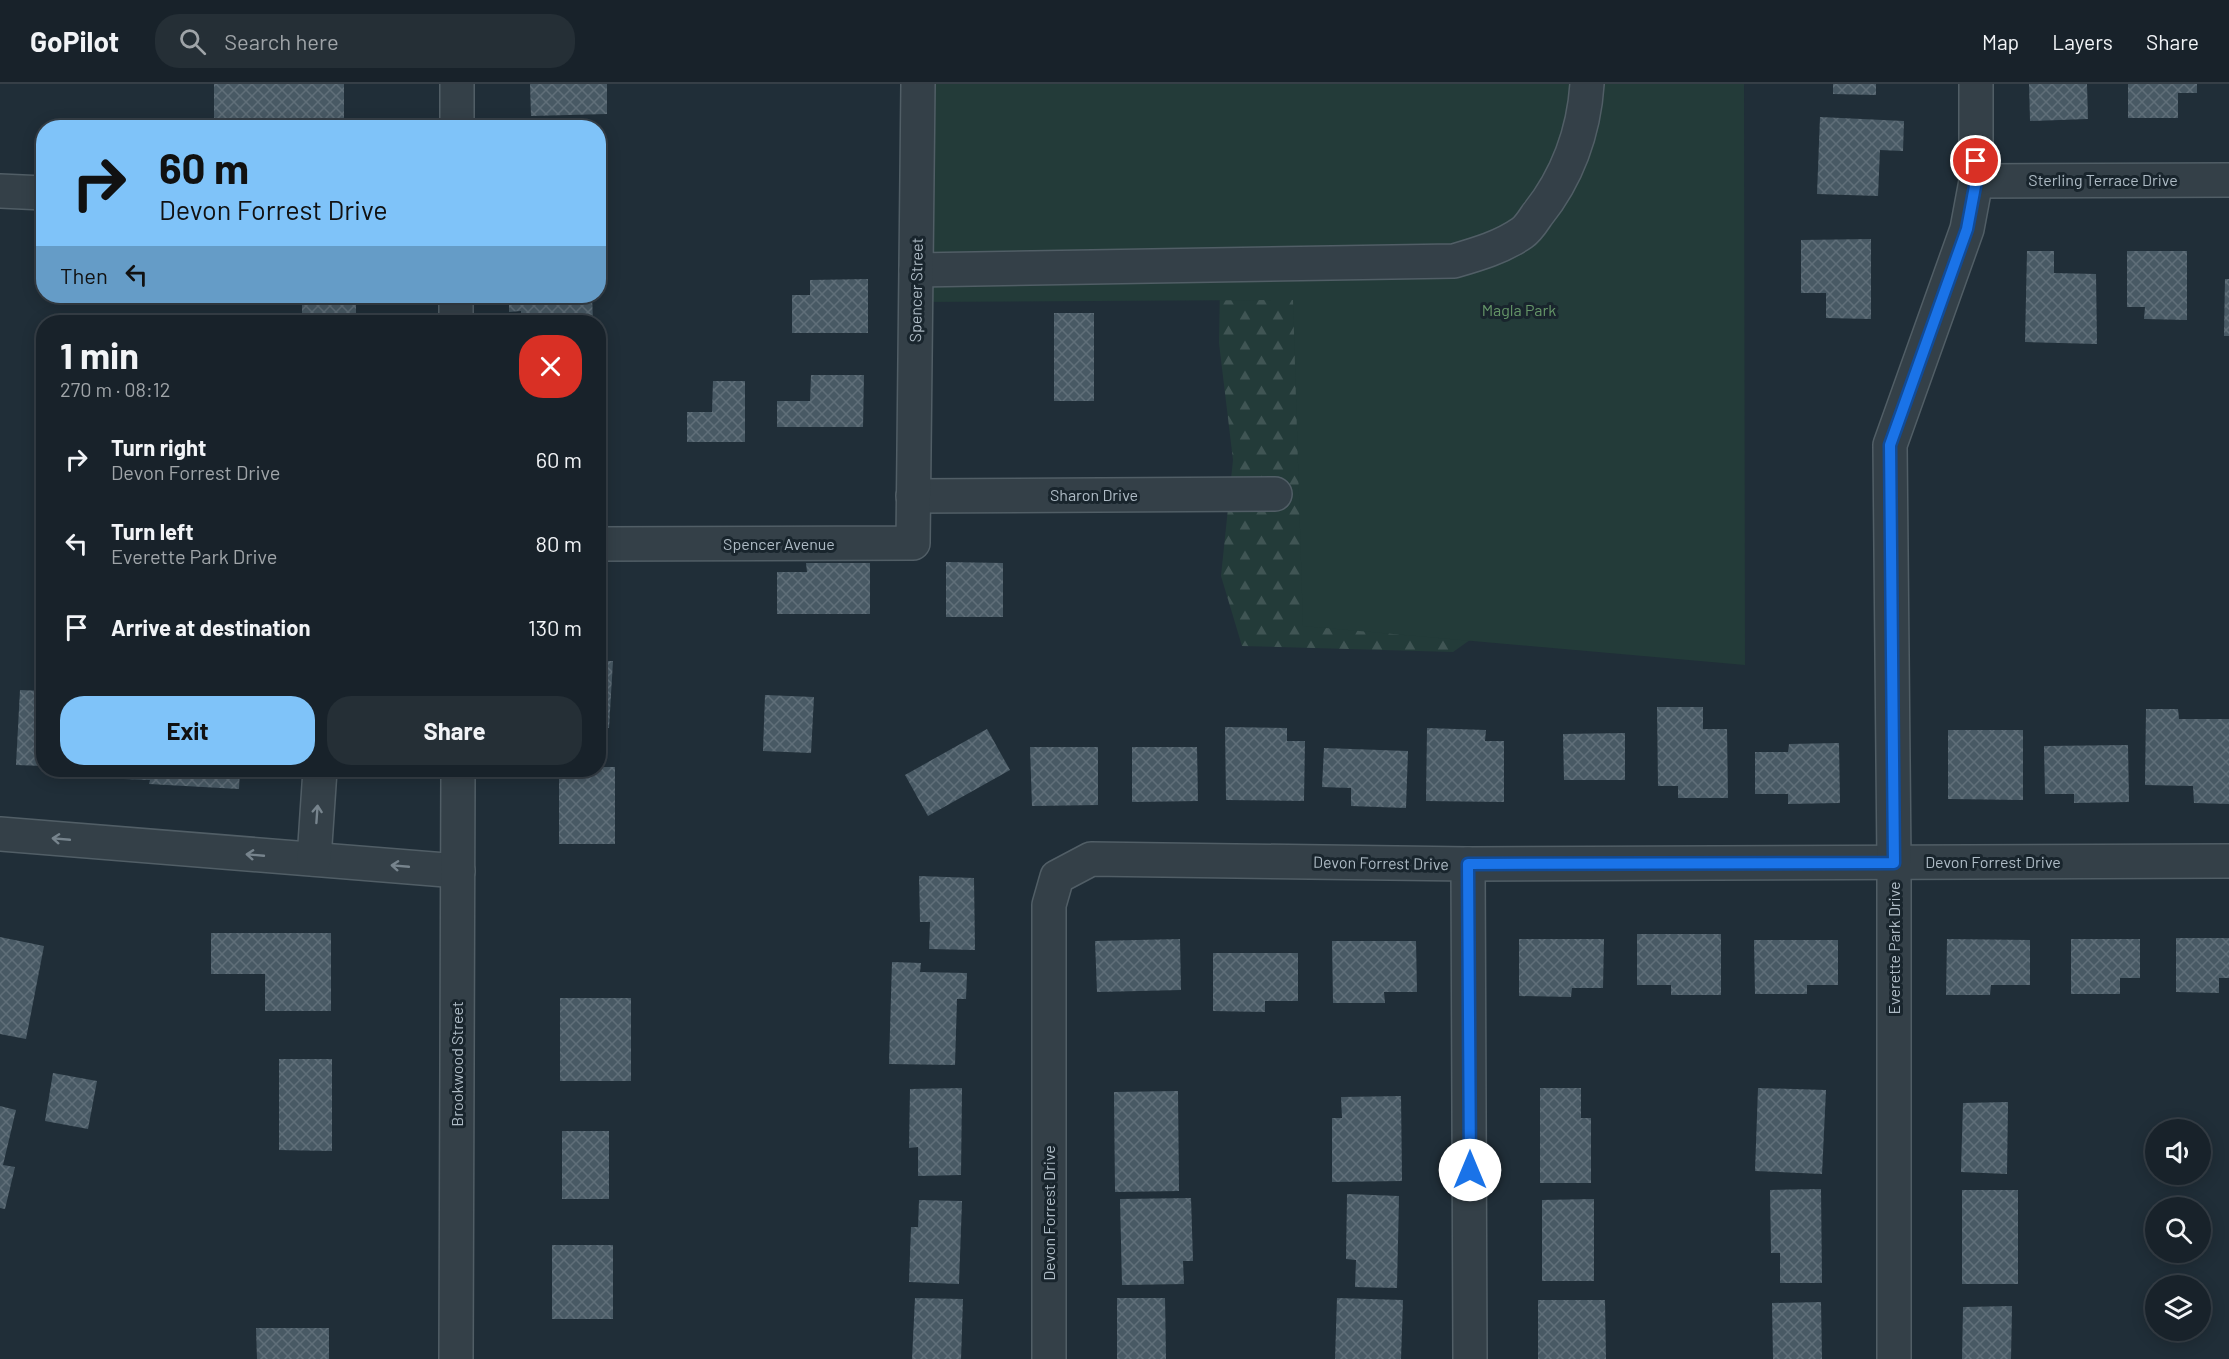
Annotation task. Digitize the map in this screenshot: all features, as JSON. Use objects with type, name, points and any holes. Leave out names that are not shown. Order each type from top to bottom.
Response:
[{"type":"street","points":[[457,84],[457,120]]},
{"type":"street","name":"Spencer Street","points":[[913,496],[918,84]]},
{"type":"street","points":[[916,270],[1454,261],[1485,252],[1524,232],[1550,199],[1574,153],[1586,106],[1587,84]]},
{"type":"street","name":"Everette Park Drive","points":[[1894,1359],[1894,863],[1890,445],[1967,229],[1976,181],[1976,84]]},
{"type":"street","name":"Sterling Terrace Drive","points":[[1976,181],[2229,180]]},
{"type":"street","points":[[0,191],[36,193]]},
{"type":"street","name":"Sharon Drive","points":[[913,496],[1275,494]]},
{"type":"street","name":"Spencer Avenue","points":[[606,544],[913,543],[913,496]]},
{"type":"street","points":[[314,860],[320,777]]},
{"type":"street","name":"Brookwood Street","points":[[456,1359],[458,777]]},
{"type":"street","points":[[0,834],[458,871]]},
{"type":"street","name":"Devon Forrest Drive","points":[[1049,1359],[1049,905],[1057,877],[1092,859],[1468,864],[2229,861]]},
{"type":"street","points":[[1468,864],[1470,1359]]},
{"type":"green space","name":"Magla Park","points":[[918,84],[1744,84],[1745,665],[1303,626],[1293,300],[916,302]]},
{"type":"green space","points":[[1370,283],[1495,622],[1453,652],[1242,646],[1221,576],[1233,460],[1219,343],[1220,284]]},
{"type":"building","points":[[214,84],[344,84],[344,119],[214,119]]},
{"type":"building","points":[[530,84],[607,84],[607,114],[531,116]]},
{"type":"building","points":[[1833,84],[1876,84],[1876,95],[1833,94]]},
{"type":"building","points":[[2029,84],[2087,84],[2088,119],[2030,121]]},
{"type":"building","points":[[2128,84],[2197,84],[2197,93],[2178,93],[2178,118],[2128,118]]},
{"type":"building","points":[[1820,117],[1904,121],[1903,151],[1880,150],[1878,196],[1817,194]]},
{"type":"building","points":[[1871,239],[1871,319],[1826,318],[1826,293],[1801,293],[1801,240]]},
{"type":"building","points":[[2027,251],[2054,251],[2054,273],[2096,274],[2097,344],[2025,342]]},
{"type":"building","points":[[2127,251],[2187,251],[2187,320],[2144,319],[2145,307],[2127,307]]},
{"type":"building","points":[[868,279],[868,333],[792,333],[792,295],[810,295],[810,280]]},
{"type":"building","points":[[2225,279],[2229,279],[2229,336],[2224,336]]},
{"type":"building","points":[[302,303],[356,303],[356,315],[302,315]]},
{"type":"building","points":[[509,303],[592,303],[593,315],[521,315],[521,311],[509,312]]},
{"type":"building","points":[[1054,313],[1094,313],[1094,401],[1054,401]]},
{"type":"building","points":[[811,375],[864,375],[863,427],[777,427],[777,401],[810,401]]},
{"type":"building","points":[[713,381],[745,381],[745,442],[687,442],[687,412],[712,412]]},
{"type":"building","points":[[946,562],[1003,563],[1003,617],[946,617]]},
{"type":"building","points":[[806,563],[870,563],[870,614],[777,614],[777,572],[807,572]]},
{"type":"building","points":[[606,661],[613,661],[609,728],[606,728]]},
{"type":"building","points":[[20,690],[36,691],[36,766],[16,765]]},
{"type":"building","points":[[765,695],[814,697],[811,753],[763,751]]},
{"type":"building","points":[[1657,707],[1703,707],[1703,729],[1727,729],[1728,798],[1678,798],[1678,786],[1658,786]]},
{"type":"building","points":[[2146,709],[2178,709],[2179,719],[2229,719],[2229,804],[2194,803],[2193,786],[2145,785]]},
{"type":"building","points":[[1225,727],[1287,728],[1287,741],[1305,741],[1304,801],[1226,800]]},
{"type":"building","points":[[1427,728],[1486,730],[1485,741],[1504,741],[1504,802],[1426,801]]},
{"type":"building","points":[[987,729],[1010,770],[928,816],[905,775]]},
{"type":"building","points":[[1948,730],[2023,730],[2023,800],[1948,799]]},
{"type":"building","points":[[1625,733],[1625,780],[1564,780],[1563,734]]},
{"type":"building","points":[[1839,743],[1840,803],[1788,804],[1788,794],[1755,794],[1755,752],[1788,752],[1789,744]]},
{"type":"building","points":[[2128,745],[2129,802],[2074,803],[2074,794],[2045,794],[2044,746]]},
{"type":"building","points":[[1030,747],[1098,747],[1098,805],[1032,806]]},
{"type":"building","points":[[1132,747],[1197,747],[1198,801],[1132,802]]},
{"type":"building","points":[[1324,748],[1408,751],[1406,808],[1351,806],[1351,788],[1322,787]]},
{"type":"building","points":[[606,767],[615,767],[615,844],[559,844],[559,777],[606,777]]},
{"type":"building","points":[[240,777],[239,789],[149,784],[150,780],[98,778]]},
{"type":"building","points":[[919,876],[974,878],[975,950],[929,949],[930,922],[920,922]]},
{"type":"building","points":[[211,933],[331,933],[331,1011],[265,1011],[265,974],[211,974]]},
{"type":"building","points":[[1637,934],[1721,934],[1721,995],[1671,995],[1671,985],[1637,985]]},
{"type":"building","points":[[0,937],[44,946],[26,1039],[0,1034]]},
{"type":"building","points":[[2176,938],[2229,938],[2229,978],[2219,978],[2219,993],[2176,992]]},
{"type":"building","points":[[1180,939],[1181,990],[1097,992],[1095,941]]},
{"type":"building","points":[[1519,939],[1604,939],[1603,988],[1572,988],[1571,997],[1519,996]]},
{"type":"building","points":[[1947,939],[2030,940],[2030,985],[1991,985],[1990,995],[1946,995]]},
{"type":"building","points":[[2071,939],[2140,939],[2140,978],[2120,978],[2120,994],[2071,994]]},
{"type":"building","points":[[1754,940],[1838,940],[1838,985],[1807,985],[1807,994],[1755,994]]},
{"type":"building","points":[[1332,941],[1416,941],[1417,992],[1384,992],[1385,1003],[1333,1003]]},
{"type":"building","points":[[1213,953],[1298,953],[1298,1001],[1265,1001],[1265,1012],[1213,1011]]},
{"type":"building","points":[[892,962],[921,963],[920,972],[967,973],[966,999],[957,999],[955,1065],[889,1064]]},
{"type":"building","points":[[560,998],[631,998],[631,1081],[560,1081]]},
{"type":"building","points":[[279,1059],[332,1059],[332,1151],[279,1150]]},
{"type":"building","points":[[53,1073],[97,1081],[88,1129],[45,1121]]},
{"type":"building","points":[[962,1088],[961,1175],[918,1176],[918,1147],[909,1148],[910,1089]]},
{"type":"building","points":[[1540,1088],[1581,1088],[1581,1118],[1591,1118],[1591,1183],[1540,1183]]},
{"type":"building","points":[[1758,1088],[1826,1090],[1822,1174],[1755,1171]]},
{"type":"building","points":[[1178,1091],[1179,1191],[1115,1192],[1114,1092]]},
{"type":"building","points":[[1401,1096],[1402,1181],[1332,1182],[1332,1118],[1342,1118],[1341,1097]]},
{"type":"building","points":[[2008,1102],[2007,1174],[1961,1172],[1963,1103]]},
{"type":"building","points":[[0,1106],[16,1110],[3,1165],[15,1167],[5,1209],[0,1208]]},
{"type":"building","points":[[562,1131],[609,1131],[609,1199],[562,1199]]},
{"type":"building","points":[[1821,1189],[1822,1283],[1780,1283],[1780,1253],[1771,1253],[1770,1190]]},
{"type":"building","points":[[1962,1190],[2018,1190],[2018,1284],[1962,1284]]},
{"type":"building","points":[[1347,1194],[1399,1196],[1397,1288],[1355,1287],[1356,1260],[1346,1259]]},
{"type":"building","points":[[1191,1198],[1193,1261],[1183,1261],[1184,1284],[1122,1285],[1120,1199]]},
{"type":"building","points":[[1594,1199],[1594,1281],[1542,1281],[1542,1200]]},
{"type":"building","points":[[919,1200],[962,1201],[959,1284],[909,1282],[911,1227],[918,1227]]},
{"type":"building","points":[[552,1245],[613,1245],[613,1319],[552,1319]]},
{"type":"building","points":[[915,1298],[963,1299],[961,1359],[912,1359]]},
{"type":"building","points":[[1117,1298],[1165,1298],[1166,1359],[1117,1359]]},
{"type":"building","points":[[1337,1298],[1403,1300],[1401,1359],[1335,1359]]},
{"type":"building","points":[[1538,1300],[1605,1300],[1606,1359],[1538,1359]]},
{"type":"building","points":[[1821,1302],[1822,1359],[1773,1359],[1772,1303]]},
{"type":"building","points":[[2012,1306],[2011,1359],[1962,1359],[1963,1307]]},
{"type":"building","points":[[256,1328],[329,1328],[329,1359],[257,1359]]},
{"type":"route","points":[[1470,1170],[1468,864],[1894,863],[1890,445],[1967,229],[1976,181],[1976,161]]}]
